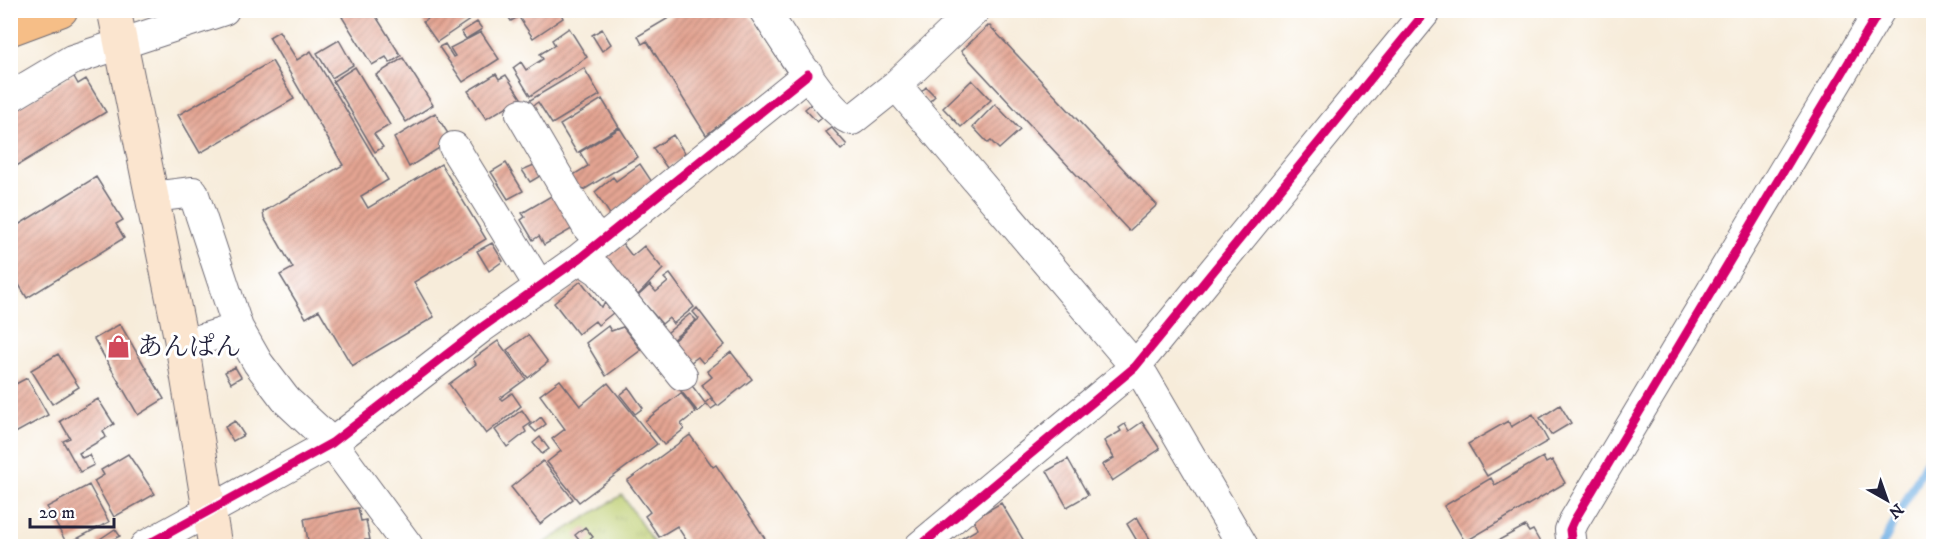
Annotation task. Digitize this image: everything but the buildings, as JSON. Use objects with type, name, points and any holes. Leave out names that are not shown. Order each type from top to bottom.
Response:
[{"type":"highway","points":[[10,29],[61,10]]},
{"type":"street","points":[[114,10],[182,345],[215,546]]},
{"type":"street","points":[[10,97],[72,60],[224,10]]},
{"type":"street","points":[[764,10],[808,75],[838,113],[845,119],[852,120],[896,85],[975,10]]},
{"type":"street","points":[[920,546],[1135,367],[1426,10]]},
{"type":"street","points":[[1572,546],[1570,530],[1574,521],[1880,10]]},
{"type":"street","points":[[145,546],[332,443],[590,249],[808,75]]},
{"type":"street","points":[[896,85],[1144,377],[1243,546]]},
{"type":"street","points":[[521,114],[588,228],[590,249],[599,271],[682,375]]},
{"type":"street","points":[[454,147],[540,287]]},
{"type":"street","points":[[152,197],[193,192],[238,328],[258,363],[286,400],[332,443],[408,546]]},
{"type":"street","points":[[182,345],[238,328]]},
{"type":"green space","points":[[622,495],[656,546],[539,546]]},
{"type":"waterway","points":[[1882,546],[1934,447]]},
{"type":"cycle path","points":[[920,546],[1135,367],[1427,10]]},
{"type":"cycle path","points":[[1572,546],[1570,530],[1574,521],[1880,10]]},
{"type":"cycle path","points":[[145,546],[332,443],[481,328],[580,258],[808,74]]},
{"type":"place","name":"あんぱん","points":[[119,346]]}]
